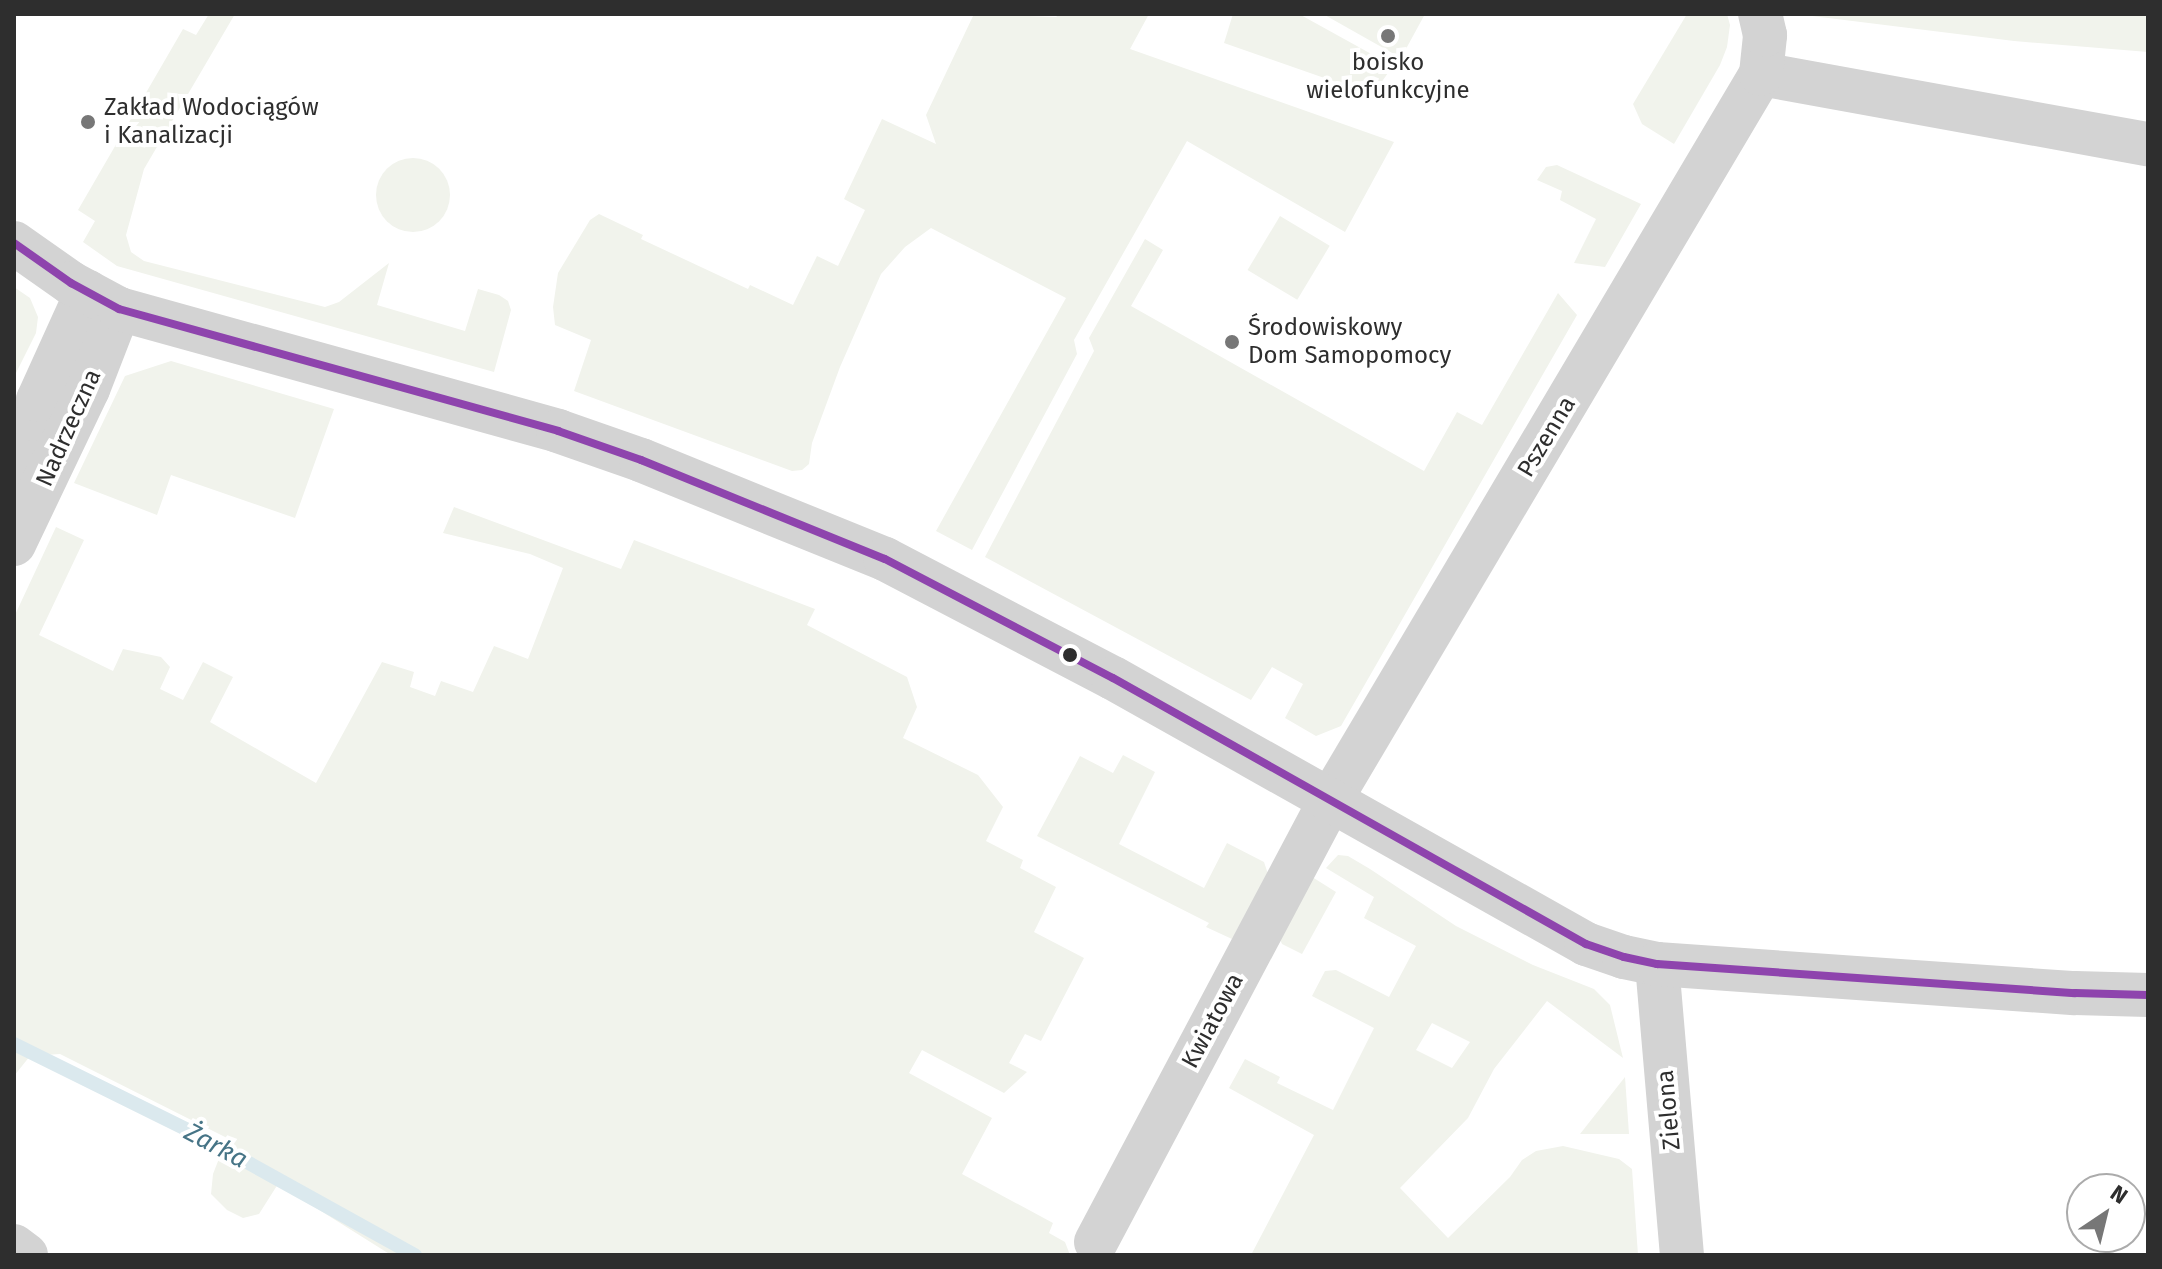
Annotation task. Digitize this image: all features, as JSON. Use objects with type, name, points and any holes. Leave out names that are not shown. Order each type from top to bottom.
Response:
[{"type":"street","name":"Pszenna","points":[[1331,799],[1761,74],[1765,35],[1760,14]]},
{"type":"street","points":[[1761,74],[2148,144]]},
{"type":"street","points":[[14,243],[103,301],[495,411],[641,460],[812,528],[975,603],[1586,944],[1657,964],[2075,993],[2148,995]]},
{"type":"street","name":"Nadrzeczna","points":[[21,530],[88,389],[103,301]]},
{"type":"street","name":"Kwiatowa","points":[[1096,1242],[1331,799]]},
{"type":"street","name":"Zielona","points":[[1657,964],[1682,1255]]},
{"type":"street","points":[[14,1246],[26,1255]]},
{"type":"shaded area","points":[[209,14],[235,14],[144,169],[126,235],[131,252],[144,261],[325,307],[339,302],[389,263],[377,305],[465,331],[478,289],[499,295],[508,301],[511,310],[494,372],[117,266],[83,242],[95,221],[78,210],[183,29],[196,35]]},
{"type":"shaded area","points":[[974,14],[1056,17],[1060,14],[1149,14],[1130,49],[1394,142],[1345,232],[1187,141],[1074,340],[1077,354],[972,550],[936,531],[1066,298],[931,228],[905,247],[881,274],[840,367],[812,443],[809,464],[802,470],[792,471],[574,391],[591,340],[555,325],[553,307],[558,273],[590,220],[599,214],[643,235],[641,239],[748,289],[750,285],[793,305],[817,256],[838,266],[865,210],[844,199],[882,119],[936,144],[926,115]]},
{"type":"shaded area","points":[[1233,14],[1299,14],[1393,66],[1378,87],[1367,91],[1353,88],[1224,43]]},
{"type":"shaded area","name":"boisko wielofunkcyjne","points":[[1323,14],[1425,14],[1401,58]]},
{"type":"shaded area","points":[[1687,14],[1727,14],[1730,25],[1727,47],[1720,65],[1674,144],[1642,124],[1633,104]]},
{"type":"shaded area","points":[[1796,14],[2148,14],[2148,52],[2014,41]]},
{"type":"shaded area","points":[[413,158],[434,164],[444,174],[450,195],[444,216],[434,226],[413,232],[392,226],[382,216],[376,195],[382,174],[392,164]]},
{"type":"shaded area","points":[[1557,165],[1641,204],[1605,267],[1574,263],[1596,219],[1560,200],[1562,191],[1537,180],[1546,167]]},
{"type":"shaded area","points":[[1280,216],[1330,246],[1297,300],[1248,270]]},
{"type":"shaded area","points":[[1145,239],[1163,250],[1131,306],[1424,471],[1457,412],[1482,425],[1558,293],[1577,315],[1341,726],[1316,736],[1285,718],[1303,684],[1272,667],[1251,700],[985,557],[1094,351],[1089,338]]},
{"type":"shaded area","points":[[14,287],[30,298],[38,317],[36,333],[14,377]]},
{"type":"shaded area","points":[[171,361],[334,409],[295,518],[171,475],[157,515],[74,483],[125,376]]},
{"type":"shaded area","points":[[454,507],[621,569],[634,540],[815,609],[807,625],[907,677],[917,707],[903,738],[978,775],[1003,807],[986,841],[1023,860],[1020,868],[1056,887],[1034,932],[1084,958],[1041,1041],[1025,1034],[1009,1063],[1027,1072],[1004,1093],[922,1050],[909,1073],[992,1118],[962,1174],[1053,1223],[1049,1233],[1065,1242],[1070,1255],[391,1255],[278,1184],[259,1214],[243,1218],[227,1210],[211,1194],[213,1174],[227,1138],[60,1054],[30,1056],[14,1076],[14,617],[56,527],[84,540],[39,635],[113,671],[123,649],[161,657],[170,667],[160,689],[183,700],[203,662],[233,677],[210,722],[316,783],[382,662],[414,672],[410,687],[435,696],[441,681],[473,692],[494,646],[528,659],[563,568],[530,554],[443,533]]},
{"type":"shaded area","points":[[1123,755],[1155,772],[1119,844],[1204,888],[1227,843],[1264,862],[1268,874],[1232,939],[1206,927],[1209,923],[1037,836],[1080,756],[1113,773]]},
{"type":"shaded area","points":[[1338,855],[1348,856],[1456,926],[1533,965],[1594,989],[1610,1005],[1623,1058],[1547,1001],[1494,1069],[1468,1118],[1400,1188],[1448,1238],[1510,1177],[1522,1160],[1536,1151],[1563,1146],[1619,1159],[1632,1169],[1638,1255],[1251,1255],[1314,1135],[1229,1088],[1245,1059],[1280,1077],[1277,1083],[1333,1110],[1374,1028],[1312,996],[1325,971],[1336,970],[1389,997],[1416,946],[1364,918],[1374,897],[1326,868]],"holes":[[[1432,1023],[1470,1042],[1452,1068],[1416,1050]]]},
{"type":"shaded area","points":[[1309,875],[1336,892],[1302,954],[1282,944],[1277,933]]},
{"type":"shaded area","points":[[1625,1077],[1629,1134],[1580,1134]]},
{"type":"waterway","name":"Żarka","points":[[14,1044],[200,1136],[415,1255]]},
{"type":"transit line","points":[[14,243],[71,283],[119,309],[558,431],[641,460],[885,559],[1113,678],[1586,944],[1657,964],[2075,993],[2148,995]]},
{"type":"place","name":"boisko wielofunkcyjne","points":[[1388,36]]},
{"type":"place","name":"Zakład Wodociągów i Kanalizacji","points":[[88,122]]},
{"type":"place","name":"Środowiskowy Dom Samopomocy","points":[[1232,342]]}]
